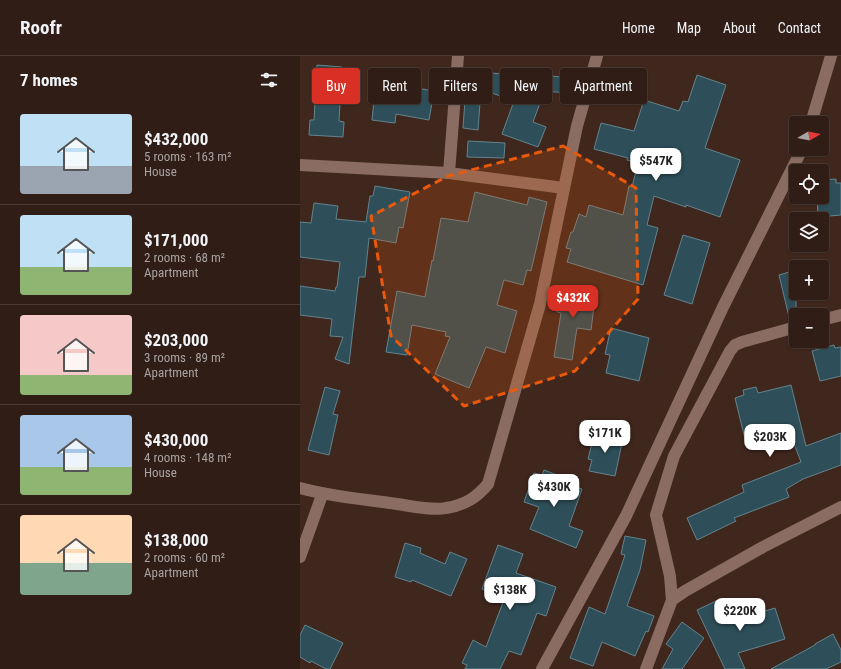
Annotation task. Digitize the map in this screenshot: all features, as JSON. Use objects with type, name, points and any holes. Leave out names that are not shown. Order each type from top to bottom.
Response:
[{"type":"street","points":[[449,173],[458,56]]},
{"type":"street","points":[[300,488],[322,494],[426,508],[445,509],[464,503],[478,495],[488,484],[540,304],[577,126],[597,56]]},
{"type":"street","points":[[813,116],[831,56]]},
{"type":"street","points":[[542,669],[626,516],[723,307],[798,156]]},
{"type":"street","points":[[300,165],[449,173],[564,188]]},
{"type":"street","points":[[829,318],[841,315]]},
{"type":"street","points":[[646,669],[672,600],[670,576],[656,515],[674,456],[730,351],[735,345],[789,329]]},
{"type":"street","points":[[300,557],[322,494]]},
{"type":"street","points":[[672,600],[685,591],[763,547],[841,507]]},
{"type":"highlighted area","points":[[563,146],[636,188],[638,299],[575,371],[464,406],[391,336],[371,216],[448,176]]},
{"type":"building","points":[[317,65],[342,67],[342,68],[317,68]]},
{"type":"building","points":[[492,73],[500,74],[500,96],[492,93]]},
{"type":"building","points":[[697,75],[726,85],[705,148],[740,160],[720,217],[654,196],[647,225],[658,228],[643,285],[567,262],[571,249],[566,248],[579,214],[586,217],[589,205],[623,215],[629,186],[632,187],[638,163],[627,160],[628,158],[594,149],[601,123],[634,131],[643,104],[647,104],[647,101],[679,111],[683,101],[688,102]]},
{"type":"building","points":[[552,76],[560,77],[560,92],[552,92]]},
{"type":"building","points":[[421,89],[429,90],[429,104],[432,104],[429,120],[396,114],[395,123],[372,120],[374,104],[421,104]]},
{"type":"building","points":[[315,104],[340,104],[339,121],[344,122],[343,137],[309,135],[310,120],[314,120]]},
{"type":"building","points":[[465,104],[480,104],[478,130],[463,128]]},
{"type":"building","points":[[513,104],[540,104],[533,122],[546,127],[538,147],[502,134]]},
{"type":"building","points":[[468,141],[505,143],[504,158],[467,157]]},
{"type":"building","points":[[836,179],[836,183],[841,183],[841,215],[829,216],[829,212],[818,212],[817,204],[829,204],[829,180]]},
{"type":"building","points":[[375,186],[410,192],[403,228],[399,227],[396,243],[369,238],[365,277],[359,277],[349,364],[335,359],[343,337],[330,336],[332,319],[300,315],[300,286],[335,291],[337,287],[340,262],[300,257],[300,222],[311,223],[314,203],[338,206],[336,219],[366,222],[370,196],[373,196]]},
{"type":"building","points":[[475,192],[527,205],[529,197],[547,202],[531,271],[527,270],[523,285],[504,280],[497,305],[517,311],[505,353],[486,347],[469,388],[435,374],[450,337],[445,336],[446,332],[412,325],[407,355],[386,352],[397,291],[425,297],[441,218],[468,222]]},
{"type":"building","points":[[683,235],[710,243],[692,304],[664,295]]},
{"type":"building","points":[[789,272],[789,300],[796,300],[796,308],[789,308],[789,317],[779,275]]},
{"type":"building","points":[[565,287],[596,291],[591,330],[577,328],[572,360],[554,357],[561,313],[557,312],[559,300],[563,300]]},
{"type":"building","points":[[611,328],[649,338],[639,381],[606,373],[610,355],[605,354]]},
{"type":"building","points":[[834,345],[835,348],[841,347],[841,376],[820,381],[812,351],[829,348],[829,346]]},
{"type":"building","points":[[791,385],[806,446],[841,433],[841,465],[803,479],[786,489],[789,497],[734,518],[736,521],[697,540],[687,518],[744,492],[742,485],[801,462],[788,428],[745,439],[735,398],[744,395],[743,390],[756,387],[758,393]]},
{"type":"building","points":[[325,387],[340,391],[333,414],[338,415],[329,455],[308,450]]},
{"type":"building","points":[[597,433],[623,438],[615,476],[589,471],[592,460],[588,459],[593,439],[595,440]]},
{"type":"building","points":[[544,470],[557,475],[556,480],[582,489],[569,526],[583,531],[576,548],[530,529],[539,507],[524,502],[534,473],[542,475]]},
{"type":"building","points":[[625,536],[646,540],[640,570],[627,606],[654,616],[648,632],[646,631],[635,656],[602,642],[593,666],[570,658],[589,607],[605,614],[625,555],[621,554]]},
{"type":"building","points":[[405,543],[421,548],[420,553],[445,564],[450,552],[467,559],[451,596],[412,580],[411,582],[395,577]]},
{"type":"building","points":[[498,545],[523,554],[516,573],[556,587],[546,616],[537,613],[521,655],[509,651],[500,669],[465,669],[467,665],[462,663],[473,640],[486,647],[505,597],[482,589]]},
{"type":"building","points":[[716,601],[726,623],[751,615],[749,608],[763,604],[765,611],[775,608],[785,639],[738,653],[745,669],[725,669],[697,610]]},
{"type":"building","points":[[682,622],[704,638],[682,669],[662,669],[673,649],[666,644]]},
{"type":"building","points":[[305,625],[343,643],[330,669],[326,669],[311,661],[310,663],[300,657],[300,635]]},
{"type":"building","points":[[833,634],[841,650],[841,662],[826,669],[771,669],[815,645]]}]
